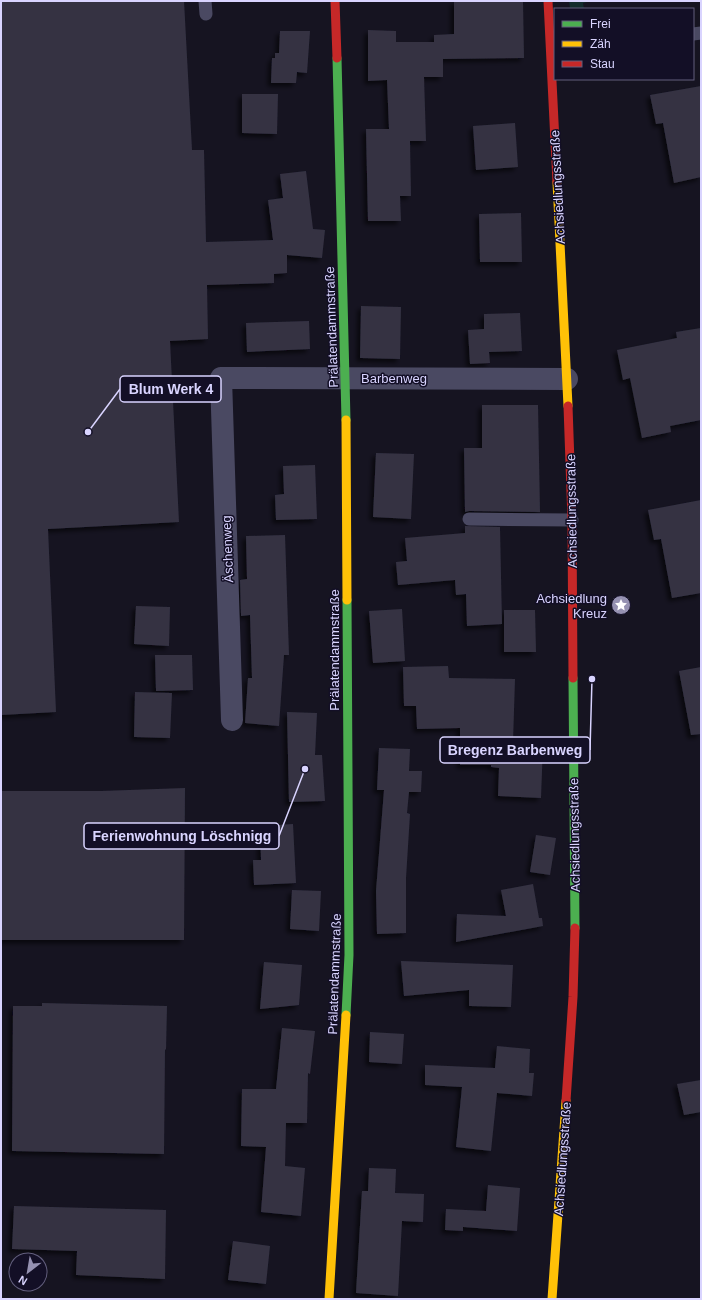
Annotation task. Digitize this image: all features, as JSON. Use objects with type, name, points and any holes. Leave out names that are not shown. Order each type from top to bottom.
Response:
[{"type":"street","name":"Prälatendammstraße","points":[[329,1299],[349,955],[346,378],[335,1]]},
{"type":"street","name":"Achsiedlungsstraße","points":[[548,1],[553,58],[572,520],[575,954],[552,1299]]},
{"type":"street","name":"Barbenweg","points":[[221,378],[567,379]]},
{"type":"street","name":"Äschenweg","points":[[221,378],[232,720]]},
{"type":"lane","points":[[205,1],[206,14]]},
{"type":"lane","points":[[469,519],[572,520]]},
{"type":"green space","points":[[569,1],[591,1],[583,3],[584,8],[570,8]]},
{"type":"building","points":[[1,1],[184,1],[192,150],[204,150],[206,242],[273,240],[268,200],[283,198],[280,174],[306,171],[313,229],[325,230],[322,258],[287,255],[287,273],[274,274],[274,283],[207,285],[208,339],[170,341],[179,522],[48,529],[56,712],[1,715]]},
{"type":"building","points":[[454,1],[523,1],[524,58],[443,59],[443,77],[424,77],[426,141],[410,141],[411,196],[400,196],[401,221],[368,221],[366,129],[389,129],[387,80],[368,81],[368,30],[396,31],[396,42],[434,42],[434,35],[454,34]]},
{"type":"building","points":[[280,31],[310,31],[307,73],[297,72],[296,83],[271,83],[272,58],[275,58],[275,53],[279,53]]},
{"type":"building","points":[[701,86],[701,177],[674,183],[663,123],[656,124],[650,95]]},
{"type":"building","points":[[242,94],[278,94],[277,134],[242,133]]},
{"type":"building","points":[[515,123],[518,167],[476,170],[473,126]]},
{"type":"building","points":[[521,213],[522,262],[480,262],[479,214]]},
{"type":"building","points":[[361,306],[401,307],[400,359],[360,358]]},
{"type":"building","points":[[520,313],[522,351],[489,352],[490,363],[470,364],[468,330],[484,329],[484,314]]},
{"type":"building","points":[[309,321],[310,349],[247,352],[246,323]]},
{"type":"building","points":[[701,328],[701,420],[670,426],[671,432],[642,438],[630,378],[623,380],[617,350],[677,338],[676,332]]},
{"type":"building","points":[[482,405],[538,405],[540,512],[465,512],[464,448],[482,448]]},
{"type":"building","points":[[376,453],[414,454],[411,519],[373,517]]},
{"type":"building","points":[[315,465],[317,519],[276,520],[275,495],[284,494],[283,466]]},
{"type":"building","points":[[701,500],[701,593],[672,598],[661,539],[654,540],[648,510]]},
{"type":"building","points":[[465,526],[500,527],[502,624],[467,626],[466,594],[456,595],[455,580],[398,585],[396,562],[407,561],[405,538],[465,533]]},
{"type":"building","points":[[285,535],[289,655],[284,655],[279,726],[245,723],[248,678],[252,678],[250,615],[241,616],[240,580],[247,579],[246,536]]},
{"type":"building","points":[[136,606],[170,607],[169,646],[134,644]]},
{"type":"building","points":[[402,609],[405,661],[373,663],[369,611]]},
{"type":"building","points":[[504,610],[535,610],[536,652],[504,652]]},
{"type":"building","points":[[155,655],[192,655],[193,690],[156,691]]},
{"type":"building","points":[[448,666],[449,678],[515,679],[513,742],[543,744],[541,798],[498,796],[499,768],[491,767],[491,765],[460,765],[460,728],[417,729],[416,706],[404,706],[403,667]]},
{"type":"building","points":[[701,667],[701,734],[691,735],[679,671]]},
{"type":"building","points":[[135,692],[172,693],[170,738],[134,737]]},
{"type":"building","points":[[287,712],[317,713],[315,755],[322,755],[325,801],[289,802]]},
{"type":"building","points":[[379,748],[410,749],[409,771],[422,771],[421,792],[409,792],[407,813],[410,814],[406,878],[406,933],[377,934],[376,891],[384,790],[377,790]]},
{"type":"building","points":[[185,788],[184,940],[1,940],[1,791],[101,791]]},
{"type":"building","points":[[293,824],[296,883],[254,885],[253,860],[261,860],[260,826]]},
{"type":"building","points":[[536,835],[556,838],[550,875],[530,872]]},
{"type":"building","points":[[533,884],[539,918],[542,918],[543,926],[456,942],[457,914],[506,916],[501,890]]},
{"type":"building","points":[[292,890],[321,891],[319,931],[290,929]]},
{"type":"building","points":[[401,961],[513,965],[511,1007],[469,1006],[469,990],[404,996]]},
{"type":"building","points":[[264,962],[302,965],[299,1005],[260,1009]]},
{"type":"building","points":[[42,1003],[167,1006],[164,1154],[12,1151],[13,1006],[42,1006]]},
{"type":"building","points":[[282,1028],[315,1031],[310,1074],[308,1073],[307,1123],[286,1123],[285,1166],[305,1168],[301,1216],[261,1212],[266,1147],[241,1146],[242,1089],[276,1089]]},
{"type":"building","points":[[370,1032],[404,1034],[402,1064],[369,1062]]},
{"type":"building","points":[[497,1046],[530,1049],[529,1073],[534,1073],[532,1096],[497,1093],[491,1151],[456,1147],[462,1087],[425,1085],[425,1065],[495,1068]]},
{"type":"building","points":[[701,1080],[701,1112],[684,1115],[677,1084]]},
{"type":"building","points":[[369,1168],[396,1169],[395,1193],[424,1194],[423,1222],[402,1221],[398,1296],[356,1293],[362,1191],[368,1191]]},
{"type":"building","points":[[488,1185],[520,1188],[517,1231],[463,1227],[463,1231],[445,1230],[446,1209],[486,1211]]},
{"type":"building","points":[[14,1206],[166,1210],[165,1279],[76,1275],[77,1251],[12,1249]]},
{"type":"building","points":[[233,1241],[270,1246],[266,1284],[228,1280]]},
{"type":"traffic: fast","points":[[337,58],[346,420]]},
{"type":"traffic: fast","points":[[346,1015],[349,955],[347,600]]},
{"type":"traffic: fast","points":[[573,678],[575,928]]},
{"type":"traffic: slow","points":[[557,182],[568,406]]},
{"type":"traffic: slow","points":[[346,420],[347,600]]},
{"type":"traffic: slow","points":[[329,1299],[346,1015]]},
{"type":"traffic: slow","points":[[552,1299],[566,1101]]},
{"type":"traffic: jam","points":[[335,1],[337,58]]},
{"type":"traffic: jam","points":[[548,1],[557,182]]},
{"type":"traffic: jam","points":[[568,406],[572,520],[573,678]]},
{"type":"traffic: jam","points":[[566,1101],[573,997],[575,928]]},
{"type":"place","name":"Blum Werk 4","points":[[88,432]]},
{"type":"place","name":"Achsiedlung Kreuz","points":[[621,605]]},
{"type":"place","name":"Bregenz Barbenweg","points":[[592,679]]},
{"type":"place","name":"Ferienwohnung Löschnigg","points":[[305,769]]}]
